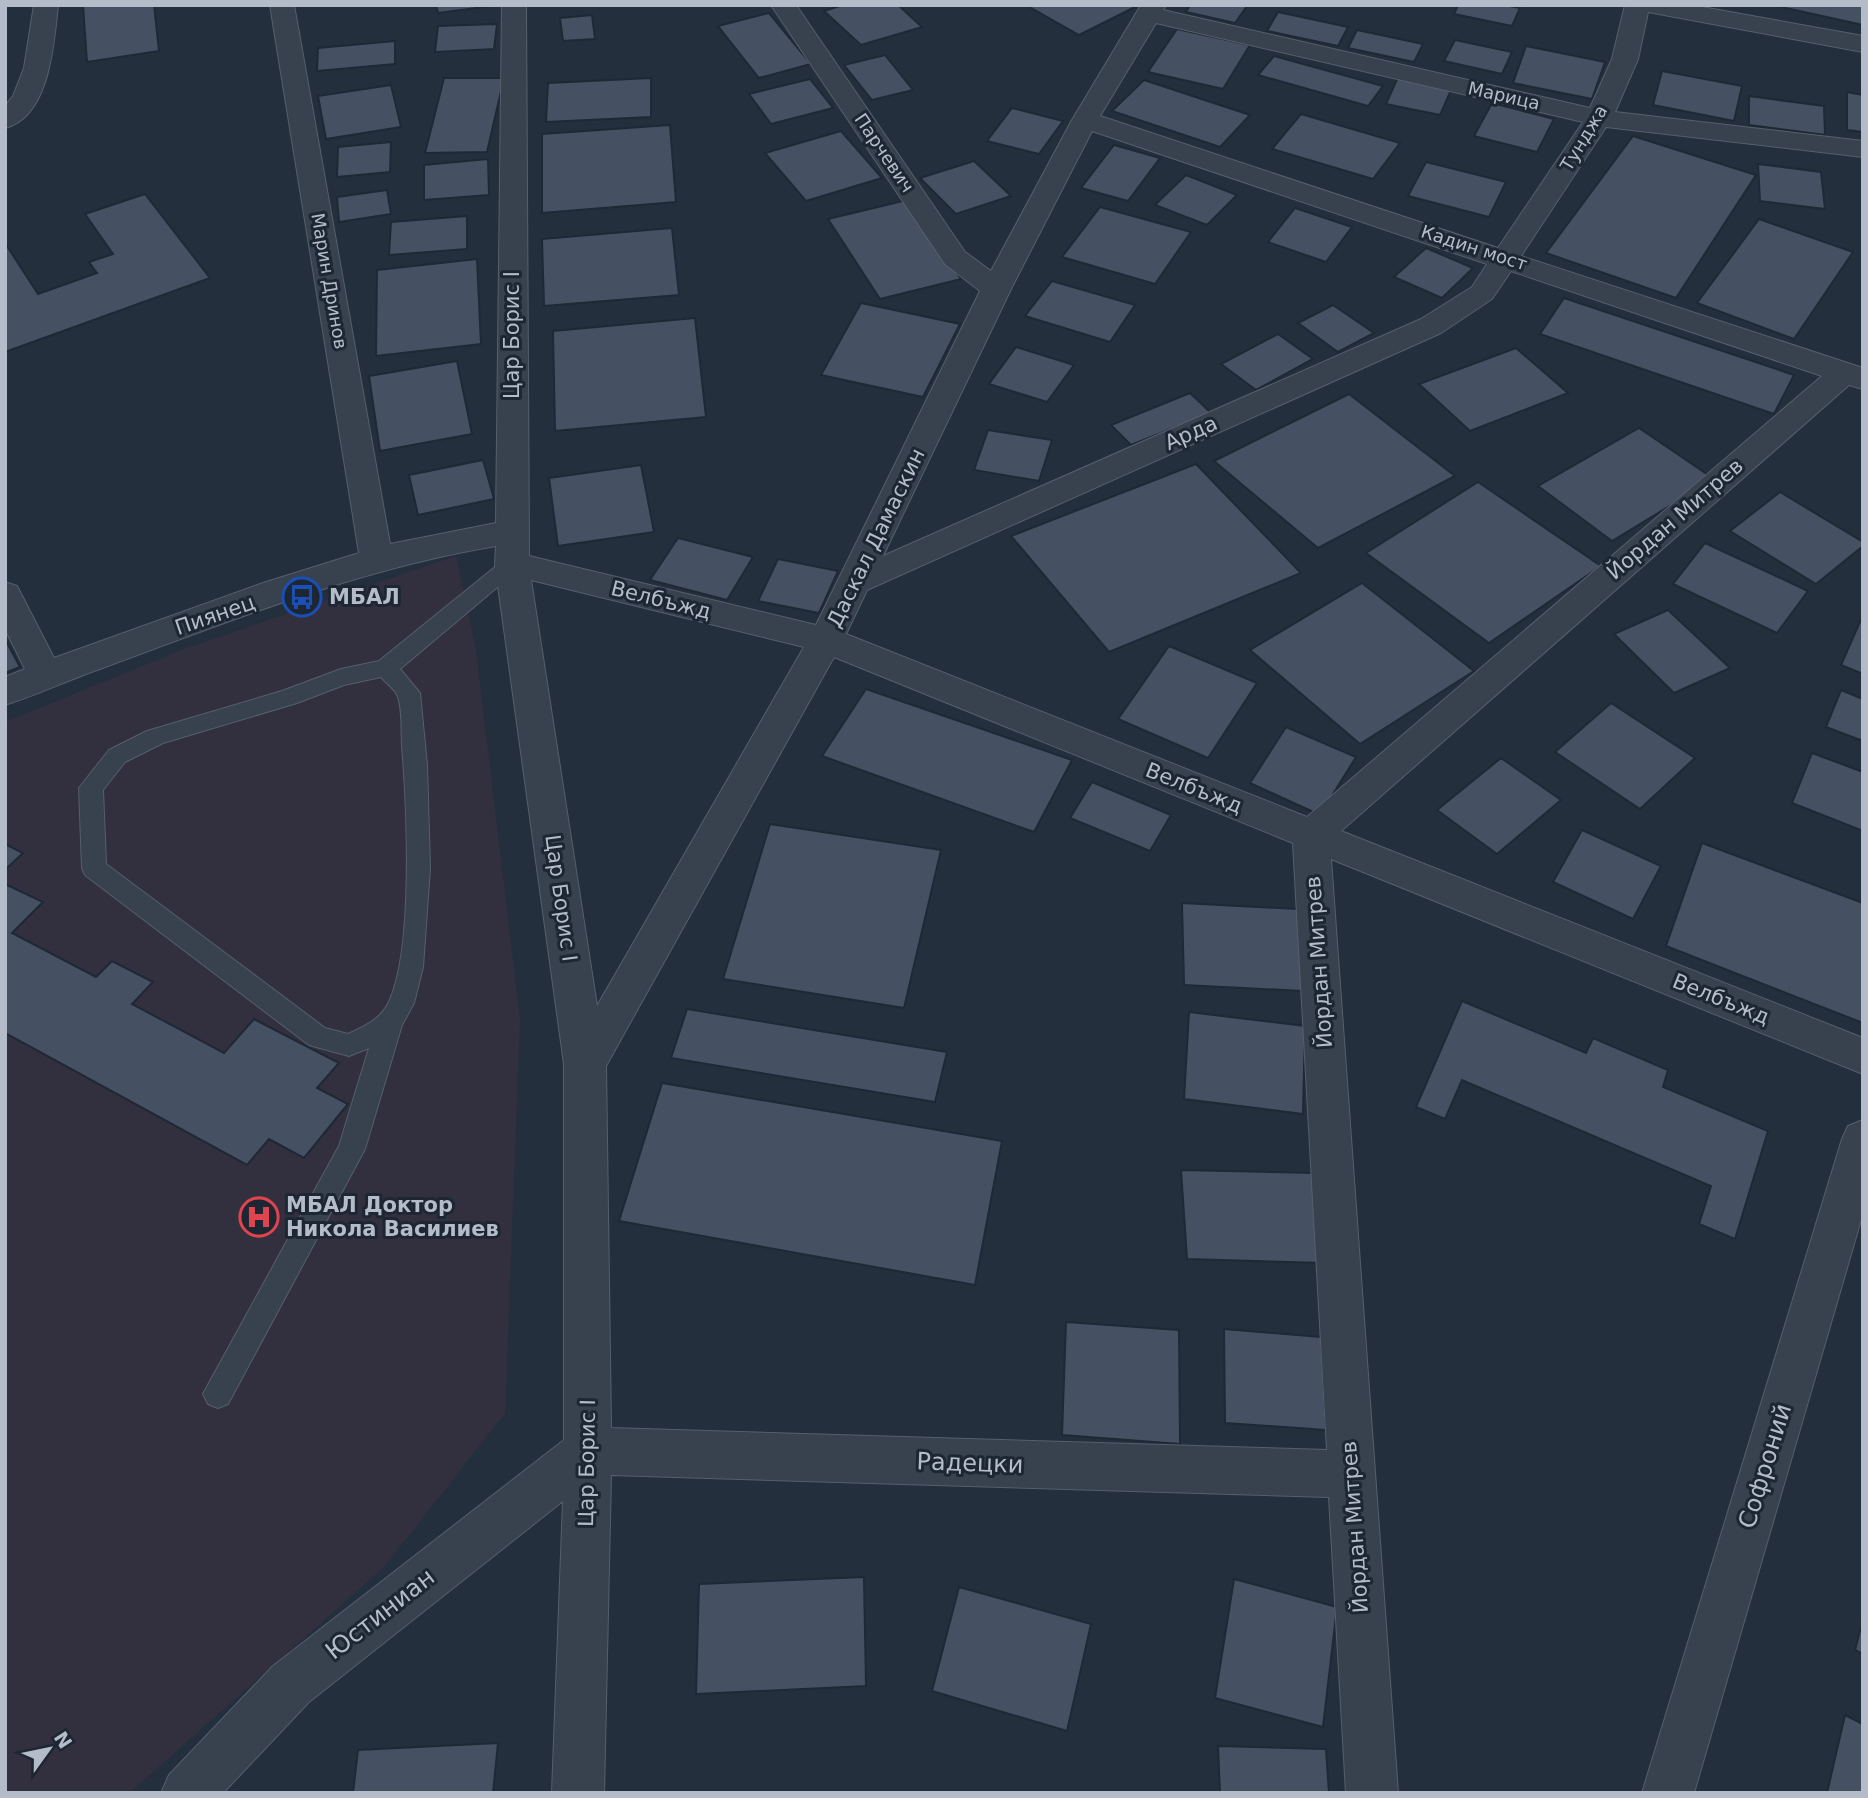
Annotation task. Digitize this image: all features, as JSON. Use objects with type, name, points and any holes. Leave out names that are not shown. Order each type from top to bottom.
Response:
[{"type":"street","points":[[5,120],[25,101],[36,74],[46,5]]},
{"type":"street","name":"Марин Дринов","points":[[282,5],[376,558]]},
{"type":"street","name":"Цар Борис I","points":[[514,5],[512,548],[585,1064],[588,1451],[578,1793]]},
{"type":"street","name":"Парчевич","points":[[783,5],[956,258],[996,289]]},
{"type":"street","name":"Тунджа","points":[[1506,259],[1599,118],[1625,58],[1637,5]]},
{"type":"street","points":[[1649,5],[1863,44]]},
{"type":"street","name":"Даскал Дамаскин","points":[[585,1064],[826,640],[996,289],[1085,120],[1152,9]]},
{"type":"street","name":"Марица","points":[[1152,9],[1599,118],[1863,149]]},
{"type":"street","name":"Кадин мост","points":[[1085,120],[1853,376]]},
{"type":"street","name":"Арда","points":[[856,581],[1431,326],[1482,293],[1506,259]]},
{"type":"street","name":"Йордан Митрев","points":[[1372,1793],[1311,835],[1853,376]]},
{"type":"street","name":"Пиянец","points":[[5,692],[45,675],[376,558],[457,539],[512,548]]},
{"type":"street","name":"Велбъжд","points":[[512,548],[826,640],[1863,1056]]},
{"type":"street","points":[[5,594],[45,675]]},
{"type":"street","name":"Софроний","points":[[1668,1793],[1863,1139]]},
{"type":"street","name":"Радецки","points":[[588,1451],[1351,1474]]},
{"type":"street","name":"Юстиниан","points":[[187,1793],[291,1684],[588,1451]]},
{"type":"lane","points":[[389,1026],[349,1045],[318,1037],[94,868],[91,788],[117,757],[155,737],[289,697],[341,677],[386,668],[512,548]]},
{"type":"lane","points":[[218,1394],[352,1149],[389,1026],[408,986],[419,880],[409,693],[386,668]]},
{"type":"shaded area","name":"МБАЛ Доктор Никола Василиев","points":[[456,556],[476,651],[520,1020],[505,1413],[385,1566],[129,1793],[5,1793],[5,722],[184,649]]},
{"type":"building","points":[[83,5],[154,5],[159,51],[87,62]]},
{"type":"building","points":[[436,5],[499,5],[438,13]]},
{"type":"building","points":[[843,5],[898,5],[922,27],[861,45],[824,11]]},
{"type":"building","points":[[1026,5],[1139,5],[1079,35]]},
{"type":"building","points":[[1190,5],[1247,6],[1235,23],[1186,12]]},
{"type":"building","points":[[1458,5],[1505,5],[1520,8],[1512,26],[1454,14]]},
{"type":"building","points":[[1772,5],[1863,5],[1863,25]]},
{"type":"building","points":[[1278,12],[1348,27],[1338,46],[1267,31]]},
{"type":"building","points":[[769,13],[811,64],[759,78],[718,26]]},
{"type":"building","points":[[592,15],[595,39],[563,41],[560,18]]},
{"type":"building","points":[[497,24],[494,49],[435,52],[438,26]]},
{"type":"building","points":[[1177,29],[1250,45],[1223,89],[1148,72]]},
{"type":"building","points":[[1357,30],[1423,44],[1414,62],[1348,48]]},
{"type":"building","points":[[1455,40],[1512,52],[1502,74],[1444,61]]},
{"type":"building","points":[[395,41],[395,64],[317,71],[318,48]]},
{"type":"building","points":[[1526,46],[1605,62],[1592,99],[1513,83]]},
{"type":"building","points":[[885,55],[913,90],[872,100],[844,65]]},
{"type":"building","points":[[1274,56],[1383,86],[1368,106],[1258,75]]},
{"type":"building","points":[[1662,71],[1742,86],[1734,121],[1653,105]]},
{"type":"building","points":[[1398,77],[1452,88],[1440,115],[1386,104]]},
{"type":"building","points":[[444,78],[504,78],[487,152],[425,153]]},
{"type":"building","points":[[651,78],[651,117],[546,122],[548,83]]},
{"type":"building","points":[[810,79],[833,108],[771,124],[749,94]]},
{"type":"building","points":[[1144,80],[1250,115],[1220,147],[1112,111]]},
{"type":"building","points":[[391,85],[401,127],[326,139],[318,96]]},
{"type":"building","points":[[1847,92],[1863,95],[1863,132],[1847,130]]},
{"type":"building","points":[[1749,96],[1824,106],[1825,135],[1749,125]]},
{"type":"building","points":[[1492,103],[1554,119],[1537,152],[1474,136]]},
{"type":"building","points":[[1012,108],[1063,121],[1039,154],[987,141]]},
{"type":"building","points":[[1301,114],[1400,143],[1373,179],[1272,149]]},
{"type":"building","points":[[670,125],[676,202],[542,213],[542,134]]},
{"type":"building","points":[[841,131],[882,178],[806,201],[765,153]]},
{"type":"building","points":[[1633,136],[1756,175],[1676,298],[1546,253]]},
{"type":"building","points":[[391,142],[390,172],[337,177],[338,147]]},
{"type":"building","points":[[1114,145],[1160,158],[1128,201],[1081,188]]},
{"type":"building","points":[[488,159],[489,195],[424,200],[424,165]]},
{"type":"building","points":[[974,161],[1011,196],[956,214],[920,178]]},
{"type":"building","points":[[1426,162],[1506,182],[1489,217],[1408,196]]},
{"type":"building","points":[[1758,164],[1821,172],[1825,209],[1760,201]]},
{"type":"building","points":[[1186,175],[1237,195],[1207,225],[1155,205]]},
{"type":"building","points":[[387,190],[391,214],[339,222],[337,197]]},
{"type":"building","points":[[145,194],[210,278],[5,352],[5,243],[38,294],[97,273],[89,262],[113,254],[85,214]]},
{"type":"building","points":[[907,200],[961,279],[880,299],[828,219]]},
{"type":"building","points":[[1100,207],[1191,232],[1155,284],[1062,257]]},
{"type":"building","points":[[1295,208],[1352,227],[1326,262],[1268,242]]},
{"type":"building","points":[[467,216],[467,249],[389,255],[391,222]]},
{"type":"building","points":[[1759,219],[1853,252],[1794,339],[1697,303]]},
{"type":"building","points":[[672,228],[679,295],[544,306],[542,239]]},
{"type":"building","points":[[1426,248],[1473,268],[1442,298],[1394,277]]},
{"type":"building","points":[[477,259],[481,344],[376,356],[377,270]]},
{"type":"building","points":[[1052,281],[1135,305],[1110,342],[1025,316]]},
{"type":"building","points":[[1564,298],[1794,375],[1774,414],[1540,334]]},
{"type":"building","points":[[861,303],[960,324],[923,397],[821,375]]},
{"type":"building","points":[[1333,305],[1374,333],[1338,352],[1298,323]]},
{"type":"building","points":[[695,318],[706,417],[555,431],[553,331]]},
{"type":"building","points":[[1278,334],[1313,359],[1256,390],[1221,364]]},
{"type":"building","points":[[1016,347],[1074,365],[1047,402],[989,384]]},
{"type":"building","points":[[1516,348],[1568,393],[1470,431],[1419,384]]},
{"type":"building","points":[[457,361],[472,434],[380,451],[369,376]]},
{"type":"building","points":[[1190,393],[1211,413],[1131,445],[1111,425]]},
{"type":"building","points":[[1349,394],[1455,476],[1318,548],[1214,461]]},
{"type":"building","points":[[1639,428],[1714,479],[1612,541],[1538,486]]},
{"type":"building","points":[[988,430],[1052,440],[1039,481],[974,470]]},
{"type":"building","points":[[483,460],[494,499],[418,515],[409,475]]},
{"type":"building","points":[[1196,464],[1301,573],[1109,652],[1011,536]]},
{"type":"building","points":[[641,465],[654,532],[558,546],[549,478]]},
{"type":"building","points":[[1478,482],[1601,566],[1489,643],[1366,553]]},
{"type":"building","points":[[1780,492],[1863,542],[1863,546],[1816,584],[1730,531]]},
{"type":"building","points":[[678,538],[753,557],[727,600],[650,580]]},
{"type":"building","points":[[1705,543],[1808,591],[1777,633],[1673,584]]},
{"type":"building","points":[[778,559],[838,571],[819,613],[758,601]]},
{"type":"building","points":[[1362,583],[1474,671],[1360,744],[1250,650]]},
{"type":"building","points":[[1668,610],[1730,668],[1674,693],[1614,634]]},
{"type":"building","points":[[1863,617],[1863,674],[1841,665]]},
{"type":"building","points":[[5,639],[20,667],[5,673]]},
{"type":"building","points":[[1169,646],[1257,683],[1208,758],[1118,719]]},
{"type":"building","points":[[866,689],[1072,760],[1034,832],[822,756]]},
{"type":"building","points":[[1841,690],[1863,699],[1863,741],[1826,727]]},
{"type":"building","points":[[1611,703],[1695,758],[1640,809],[1555,752]]},
{"type":"building","points":[[1286,727],[1356,757],[1320,815],[1250,783]]},
{"type":"building","points":[[1812,753],[1863,772],[1863,831],[1792,803]]},
{"type":"building","points":[[1501,758],[1561,800],[1497,854],[1437,810]]},
{"type":"building","points":[[1092,782],[1171,815],[1150,851],[1070,818]]},
{"type":"building","points":[[770,824],[941,850],[904,1008],[723,979]]},
{"type":"building","points":[[1582,830],[1661,866],[1633,919],[1553,882]]},
{"type":"building","points":[[1702,843],[1863,903],[1863,1023],[1666,946]]},
{"type":"building","points":[[5,844],[23,853],[5,870]]},
{"type":"building","points":[[5,884],[43,902],[12,933],[96,977],[112,961],[153,982],[132,1004],[224,1053],[254,1019],[339,1063],[317,1088],[348,1104],[304,1158],[269,1139],[247,1165],[5,1033]]},
{"type":"building","points":[[1182,903],[1298,909],[1303,991],[1184,985]]},
{"type":"building","points":[[1462,1001],[1586,1053],[1593,1038],[1668,1070],[1663,1087],[1768,1131],[1735,1239],[1699,1224],[1711,1186],[1462,1080],[1445,1119],[1416,1107]]},
{"type":"building","points":[[687,1009],[947,1052],[935,1102],[671,1058]]},
{"type":"building","points":[[1189,1012],[1305,1026],[1303,1114],[1184,1099]]},
{"type":"building","points":[[662,1083],[1002,1141],[975,1285],[619,1221]]},
{"type":"building","points":[[1181,1170],[1315,1173],[1325,1263],[1187,1259]]},
{"type":"building","points":[[1066,1322],[1179,1330],[1180,1444],[1062,1435]]},
{"type":"building","points":[[1224,1329],[1321,1337],[1326,1430],[1225,1423]]},
{"type":"building","points":[[864,1577],[866,1686],[696,1694],[699,1584]]},
{"type":"building","points":[[1234,1579],[1337,1607],[1323,1727],[1215,1698]]},
{"type":"building","points":[[959,1587],[1091,1624],[1067,1731],[932,1691]]},
{"type":"building","points":[[1863,1619],[1863,1654],[1855,1650]]},
{"type":"building","points":[[1845,1715],[1863,1724],[1863,1793],[1827,1793]]},
{"type":"building","points":[[498,1743],[493,1793],[353,1793],[358,1750]]},
{"type":"building","points":[[1218,1746],[1326,1749],[1329,1793],[1220,1793]]},
{"type":"place","name":"МБАЛ","points":[[302,597]]},
{"type":"place","name":"МБАЛ Доктор Никола Василиев","points":[[259,1217]]}]
